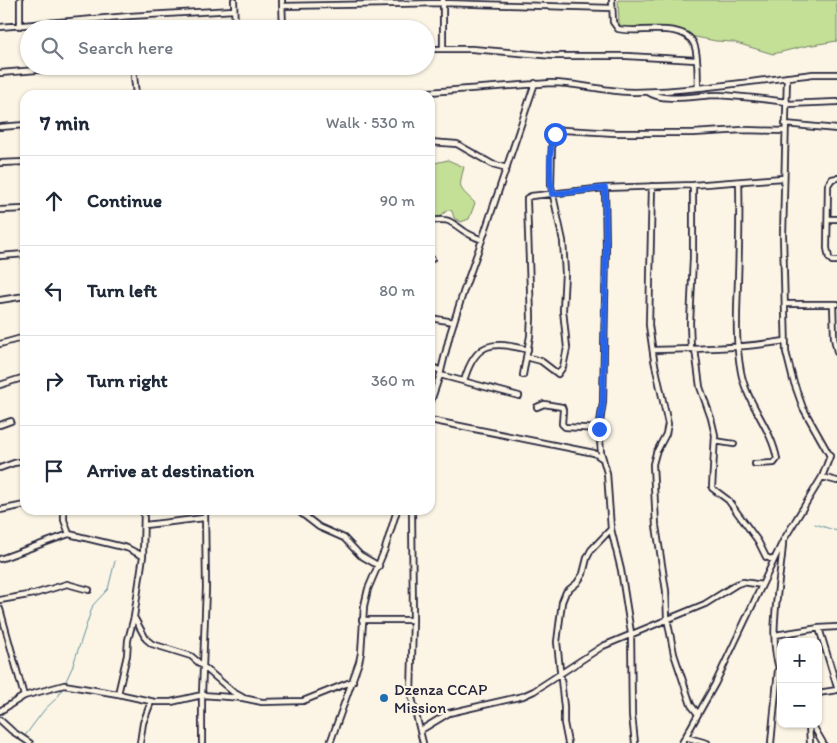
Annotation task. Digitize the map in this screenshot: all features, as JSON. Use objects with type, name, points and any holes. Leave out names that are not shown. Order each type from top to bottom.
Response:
[{"type":"street","points":[[0,27],[20,26],[20,0]]},
{"type":"street","points":[[234,0],[235,20]]},
{"type":"street","points":[[282,0],[283,20]]},
{"type":"street","points":[[612,0],[614,26],[618,29],[667,30],[686,36],[691,40],[695,46],[698,87]]},
{"type":"street","points":[[282,6],[443,2],[612,8]]},
{"type":"street","points":[[443,2],[443,49]]},
{"type":"street","points":[[89,20],[181,12],[234,10]]},
{"type":"street","points":[[435,49],[481,50],[563,56],[627,56],[696,60]]},
{"type":"street","points":[[0,73],[20,71]]},
{"type":"street","points":[[435,91],[535,83],[560,83],[619,91],[647,91],[812,74],[837,74]]},
{"type":"street","points":[[134,75],[135,90]]},
{"type":"street","points":[[682,743],[715,684],[773,560],[822,477],[829,460],[830,453],[797,394],[788,365],[785,341],[782,235],[787,77]]},
{"type":"street","points":[[435,388],[468,276],[535,83]]},
{"type":"street","points":[[647,91],[651,95],[670,97],[688,98],[716,95],[760,98],[787,103],[837,102]]},
{"type":"street","points":[[785,124],[837,129]]},
{"type":"street","points":[[0,127],[20,125]]},
{"type":"street","points":[[526,356],[541,361],[558,374],[563,367],[567,348],[563,310],[565,273],[563,241],[552,194],[552,141],[555,134],[560,130],[693,133],[743,130],[785,131]]},
{"type":"street","points":[[435,142],[458,144],[492,164],[507,168]]},
{"type":"street","points":[[0,163],[20,162]]},
{"type":"street","points":[[523,375],[531,318],[527,198],[605,188],[693,185],[783,178]]},
{"type":"street","points":[[837,178],[832,179],[828,185],[827,255],[832,261],[837,261]]},
{"type":"street","points":[[739,182],[738,347],[745,387],[753,406],[770,434],[777,459],[774,463],[755,464]]},
{"type":"street","points":[[693,185],[693,258],[690,323],[700,387],[711,418],[715,441],[712,488],[728,500],[758,541],[766,557],[773,560]]},
{"type":"street","points":[[652,186],[649,311],[653,350],[668,419],[666,434],[656,452],[653,464],[656,526],[668,618],[676,662],[691,706],[698,714]]},
{"type":"street","points":[[605,188],[606,249],[603,402],[599,429],[607,473],[611,529],[621,570],[631,633],[634,743]]},
{"type":"street","points":[[0,210],[20,209]]},
{"type":"street","points":[[828,219],[837,219]]},
{"type":"street","points":[[435,221],[449,220],[464,231],[482,240]]},
{"type":"street","points":[[0,256],[20,254]]},
{"type":"street","points":[[0,300],[20,297]]},
{"type":"street","points":[[785,304],[835,304],[834,338],[837,352]]},
{"type":"street","points":[[435,319],[454,322]]},
{"type":"street","points":[[0,344],[20,338]]},
{"type":"street","points":[[653,350],[738,347],[785,341]]},
{"type":"street","points":[[464,381],[470,362],[482,349],[503,344],[528,350]]},
{"type":"street","points":[[435,370],[480,387],[519,396]]},
{"type":"street","points":[[0,385],[20,379]]},
{"type":"street","points":[[537,407],[544,404],[562,407],[562,424],[564,427],[599,429]]},
{"type":"street","points":[[0,425],[11,421]]},
{"type":"street","points":[[435,421],[594,454],[604,460]]},
{"type":"street","points":[[715,441],[734,444]]},
{"type":"street","points":[[0,468],[20,462]]},
{"type":"street","points":[[822,477],[837,481]]},
{"type":"street","points":[[0,510],[20,506]]},
{"type":"street","points":[[64,515],[69,534]]},
{"type":"street","points":[[118,694],[128,655],[128,640],[134,617],[144,556],[144,515]]},
{"type":"street","points":[[202,743],[202,666],[206,598],[204,515]]},
{"type":"street","points":[[303,515],[319,527],[344,538],[360,555],[379,566]]},
{"type":"street","points":[[330,743],[353,681],[361,653],[362,620],[368,589],[379,566],[395,515]]},
{"type":"street","points":[[412,515],[413,620],[411,694],[423,743]]},
{"type":"street","points":[[145,526],[204,518]]},
{"type":"street","points":[[568,743],[564,724],[557,642],[562,599],[583,574],[591,550],[611,529]]},
{"type":"street","points":[[0,559],[69,534],[128,548],[144,556]]},
{"type":"street","points":[[777,649],[775,615],[783,541]]},
{"type":"street","points":[[421,730],[449,713],[529,694],[595,650],[631,633],[714,600],[737,584],[743,582],[762,585]]},
{"type":"street","points":[[0,600],[34,594],[67,584],[89,590]]},
{"type":"street","points":[[0,608],[24,696]]},
{"type":"street","points":[[134,617],[146,639],[152,644],[160,648],[186,653],[243,698]]},
{"type":"street","points":[[362,620],[413,620]]},
{"type":"street","points":[[775,635],[819,628],[837,628]]},
{"type":"street","points":[[819,628],[837,689],[822,692]]},
{"type":"street","points":[[0,711],[24,696],[64,685],[118,694],[151,702],[171,702],[202,695],[243,698],[262,702],[303,701],[353,681]]},
{"type":"street","points":[[772,743],[779,683]]},
{"type":"street","points":[[140,743],[143,723],[151,702]]},
{"type":"street","points":[[1,719],[12,731],[30,743]]},
{"type":"street","points":[[810,728],[810,743]]},
{"type":"street","points":[[813,728],[823,743]]},
{"type":"street","points":[[685,737],[707,743]]},
{"type":"green space","points":[[618,0],[837,0],[837,41],[773,54],[733,42],[690,36],[676,29],[657,27],[628,29],[619,24]]},
{"type":"green space","points":[[448,160],[464,167],[461,188],[475,203],[469,219],[461,222],[454,218],[452,211],[448,210],[435,219],[435,163]]},
{"type":"waterway","points":[[815,524],[837,531]]},
{"type":"waterway","points":[[65,683],[72,668],[93,605],[108,589],[115,561]]},
{"type":"waterway","points":[[24,737],[45,709],[58,697],[63,687]]},
{"type":"place","name":"Dzenza CCAP Mission","points":[[384,698]]},
{"type":"route","points":[[555,134],[551,149],[552,194],[605,188],[606,249],[603,402],[599,429]]}]
